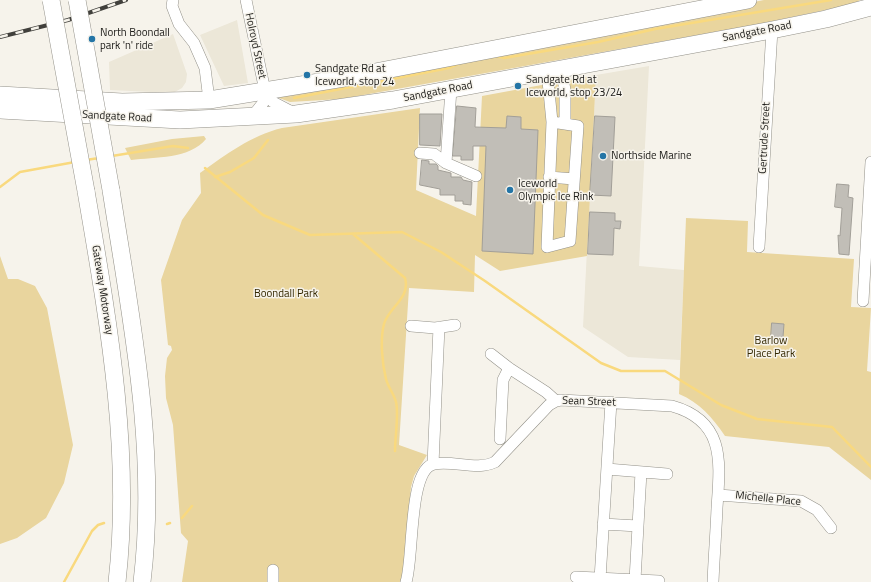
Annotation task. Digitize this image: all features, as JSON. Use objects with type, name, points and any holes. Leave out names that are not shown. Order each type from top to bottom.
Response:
[{"type":"highway","name":"Gateway Motorway","points":[[51,0],[86,191],[108,327],[122,460],[123,504],[117,582]]},
{"type":"highway","points":[[77,0],[111,190],[138,363],[143,411],[147,504],[142,582]]},
{"type":"highway","name":"Sandgate Road","points":[[0,95],[122,102],[209,100],[265,91],[748,0]]},
{"type":"highway","name":"Sandgate Road","points":[[0,110],[180,120],[296,114],[348,108],[772,30],[826,19],[871,7]]},
{"type":"street","points":[[173,0],[172,6],[179,24],[194,44],[205,68],[209,100]]},
{"type":"street","name":"Holroyd Street","points":[[246,0],[265,91]]},
{"type":"street","name":"Gertrude Street","points":[[759,247],[772,30]]},
{"type":"street","points":[[552,122],[578,126],[570,241],[547,246],[554,70]]},
{"type":"street","points":[[554,70],[565,90],[565,123]]},
{"type":"street","points":[[446,163],[451,89]]},
{"type":"street","points":[[265,91],[273,102],[296,114]]},
{"type":"street","points":[[252,117],[263,103],[265,91]]},
{"type":"street","points":[[420,153],[434,154],[446,163],[476,176]]},
{"type":"street","points":[[863,302],[871,162]]},
{"type":"street","points":[[549,177],[574,179]]},
{"type":"street","points":[[412,326],[439,327],[455,325]]},
{"type":"street","points":[[406,582],[411,563],[416,489],[423,472],[433,464],[439,327]]},
{"type":"street","points":[[491,354],[509,368],[546,392],[556,401]]},
{"type":"street","points":[[500,440],[503,380],[509,368]]},
{"type":"street","name":"Sean Street","points":[[433,464],[487,465],[495,462],[549,405],[556,401],[610,402],[672,406],[687,410],[702,421],[713,435],[718,450],[720,466],[713,582]]},
{"type":"street","points":[[600,579],[610,402]]},
{"type":"street","points":[[606,469],[667,474]]},
{"type":"street","points":[[635,580],[641,472]]},
{"type":"street","name":"Michelle Place","points":[[718,495],[801,501],[817,510],[831,528]]},
{"type":"street","points":[[603,524],[638,526]]},
{"type":"street","points":[[273,570],[273,582]]},
{"type":"street","points":[[576,578],[659,581]]},
{"type":"shaded area","points":[[237,20],[248,83],[224,86],[200,35]]},
{"type":"shaded area","points":[[173,34],[187,74],[186,82],[182,88],[173,93],[110,90],[109,62]]},
{"type":"shaded area","points":[[649,66],[639,266],[684,270],[680,360],[628,357],[583,327],[596,75]]},
{"type":"green space","points":[[764,0],[860,0],[854,4],[759,24],[341,99],[290,102],[279,98],[281,95]]},
{"type":"green space","name":"Boondall Park","points":[[596,75],[587,256],[500,271],[475,255],[474,292],[409,288],[399,445],[427,455],[414,476],[411,487],[405,565],[401,582],[182,582],[188,541],[181,533],[173,425],[166,398],[165,376],[167,358],[172,350],[171,346],[168,345],[161,280],[182,220],[201,193],[200,173],[249,141],[270,131],[420,108],[416,190],[476,216],[482,96]]},
{"type":"green space","points":[[204,136],[206,139],[199,146],[182,154],[172,156],[131,160],[125,148],[172,139]]},
{"type":"green space","name":"Barlow Place Park","points":[[686,218],[748,221],[747,252],[854,259],[851,307],[871,308],[867,371],[871,372],[871,480],[829,447],[725,436],[705,411],[679,394]]},
{"type":"green space","points":[[0,256],[8,279],[18,279],[35,286],[47,308],[73,445],[64,483],[46,518],[17,538],[0,544]]},
{"type":"building","name":"Iceworld Olympic Ice Rink","points":[[457,106],[476,108],[475,127],[506,128],[507,116],[521,117],[521,129],[538,130],[533,254],[482,251],[486,146],[473,146],[473,160],[461,160],[461,156],[453,156]]},
{"type":"building","points":[[420,114],[442,114],[440,146],[420,145]]},
{"type":"building","name":"Northside Marine","points":[[595,116],[615,117],[611,196],[590,195]]},
{"type":"building","points":[[422,160],[429,161],[429,164],[436,164],[438,166],[438,170],[451,173],[451,177],[461,177],[463,180],[472,182],[471,205],[463,204],[463,201],[455,201],[455,195],[440,195],[440,189],[420,185]]},
{"type":"building","points":[[837,184],[849,185],[848,197],[853,198],[849,255],[839,254],[838,235],[840,236],[842,208],[835,207]]},
{"type":"building","points":[[590,212],[615,213],[615,221],[621,221],[620,229],[614,228],[613,255],[588,254]]},
{"type":"building","points":[[772,323],[784,324],[783,337],[771,337]]},
{"type":"waterway","points":[[497,56],[504,58],[598,42],[655,29],[831,0]]},
{"type":"waterway","points":[[294,98],[449,68],[458,64]]},
{"type":"waterway","points":[[215,177],[230,172],[254,158],[268,140]]},
{"type":"waterway","points":[[112,156],[173,146],[188,148]]},
{"type":"waterway","points":[[86,160],[99,158]]},
{"type":"waterway","points":[[0,187],[20,172],[75,162]]},
{"type":"waterway","points":[[205,168],[263,215],[310,235],[402,232],[441,252],[485,281],[601,363],[621,371],[665,371],[721,405],[757,419],[832,427],[871,467]]},
{"type":"waterway","points":[[353,234],[405,278],[405,291],[386,318],[382,337],[385,373],[397,407],[395,451]]},
{"type":"waterway","points":[[182,518],[192,506]]},
{"type":"waterway","points":[[64,582],[92,531],[98,525],[104,523]]},
{"type":"railway","points":[[0,37],[68,20],[126,0]]},
{"type":"place","name":"North Boondall park 'n' ride","points":[[92,39]]},
{"type":"place","name":"Sandgate Rd at Iceworld, stop 24","points":[[307,75]]},
{"type":"place","name":"Sandgate Rd at Iceworld, stop 23/24","points":[[518,86]]},
{"type":"place","name":"Northside Marine","points":[[603,156]]},
{"type":"place","name":"Iceworld Olympic Ice Rink","points":[[510,190]]}]
